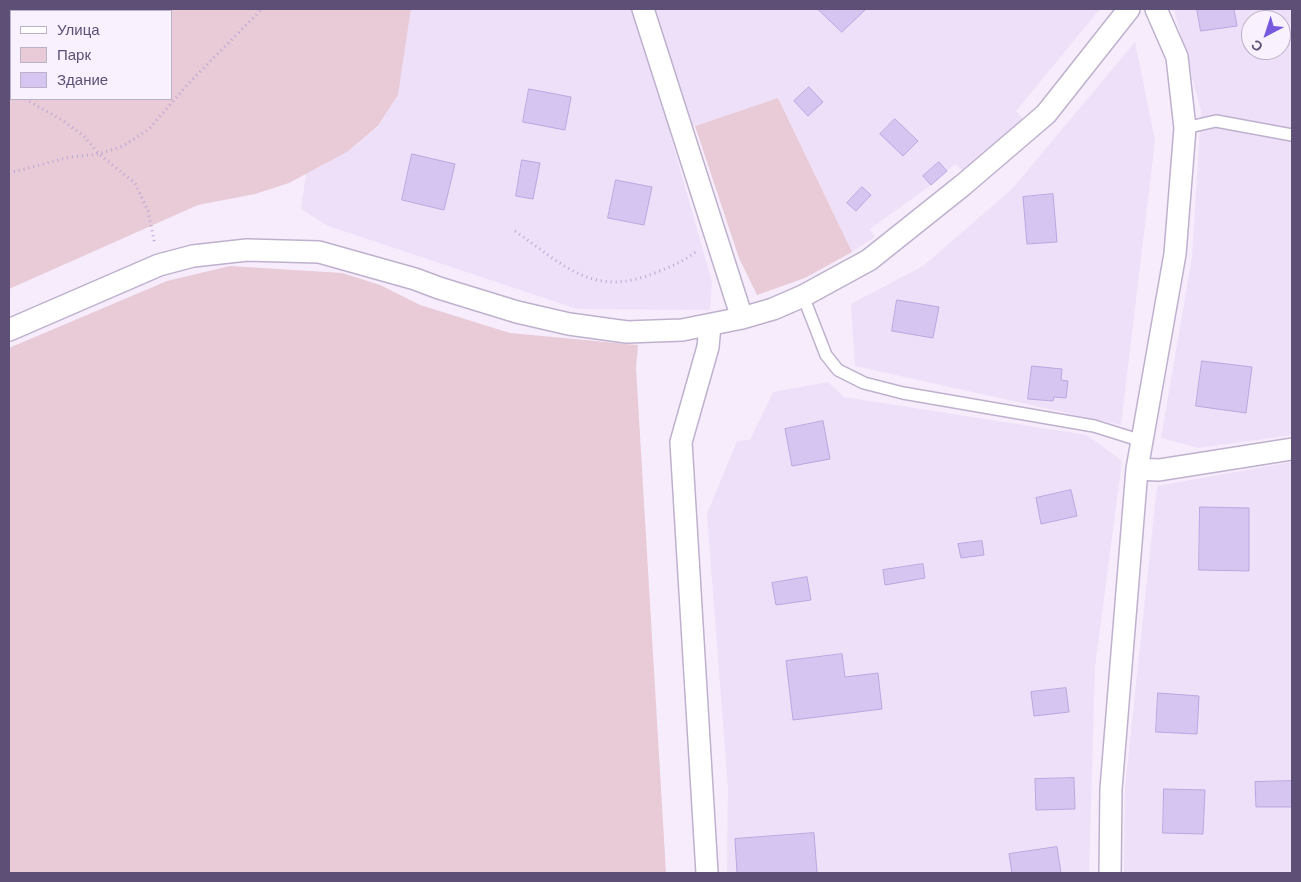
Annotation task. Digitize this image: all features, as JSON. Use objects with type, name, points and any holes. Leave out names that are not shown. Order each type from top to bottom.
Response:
[{"type":"street","points":[[643,9],[742,318]]},
{"type":"street","points":[[9,330],[159,265],[193,256],[247,250],[319,252],[415,279],[516,312],[569,324],[627,332],[682,330],[742,318],[773,309],[803,296],[869,260],[963,185],[1046,114],[1129,9]]},
{"type":"street","points":[[1110,873],[1111,789],[1137,469],[1174,254],[1185,128],[1177,57],[1156,9]]},
{"type":"street","points":[[706,873],[681,442],[708,347],[710,325]]},
{"type":"street","points":[[1137,469],[1159,470],[1292,449]]},
{"type":"lane","points":[[1185,128],[1216,121],[1292,135]]},
{"type":"lane","points":[[803,296],[826,355],[838,370],[864,383],[903,393],[1094,426],[1142,441]]},
{"type":"path","points":[[9,174],[70,157],[99,154],[123,146],[149,130],[188,84],[262,9]]},
{"type":"path","points":[[27,100],[62,120],[84,136],[99,154],[135,183],[143,198],[159,265]]},
{"type":"path","points":[[515,231],[567,267],[591,280],[618,284],[640,280],[685,261],[716,236]]},
{"type":"shaded area","points":[[411,9],[1100,9],[1016,111],[1024,120],[963,171],[955,164],[931,185],[870,229],[875,237],[852,252],[778,98],[670,134],[712,282],[710,310],[577,309],[328,226],[301,209],[306,174],[347,152],[378,127],[398,95]]},
{"type":"shaded area","points":[[1174,9],[1292,9],[1292,435],[1198,448],[1161,438],[1192,257],[1201,111]]},
{"type":"shaded area","points":[[1135,42],[1155,141],[1121,425],[855,366],[851,304],[923,266],[1012,189]]},
{"type":"shaded area","points":[[828,382],[844,397],[1087,435],[1122,461],[1095,667],[1089,873],[727,873],[728,789],[707,514],[737,441],[750,440],[773,392]]},
{"type":"shaded area","points":[[1292,462],[1292,873],[1124,873],[1125,788],[1157,486]]},
{"type":"green space","points":[[9,9],[411,9],[398,95],[378,126],[347,152],[289,183],[255,194],[198,205],[9,289]]},
{"type":"green space","points":[[778,98],[852,252],[805,278],[757,295],[739,258],[695,126]]},
{"type":"green space","points":[[230,266],[342,273],[380,285],[420,305],[510,333],[638,345],[636,368],[666,873],[9,873],[9,348],[167,281]]},
{"type":"building","points":[[818,9],[866,9],[842,32]]},
{"type":"building","points":[[1197,9],[1234,9],[1237,26],[1201,31]]},
{"type":"building","points":[[809,87],[823,102],[808,116],[794,101]]},
{"type":"building","points":[[529,89],[571,97],[565,130],[523,122]]},
{"type":"building","points":[[895,119],[918,141],[903,156],[880,134]]},
{"type":"building","points":[[412,154],[455,164],[444,210],[402,200]]},
{"type":"building","points":[[522,160],[540,163],[533,199],[516,196]]},
{"type":"building","points":[[939,162],[947,171],[931,185],[923,176]]},
{"type":"building","points":[[616,180],[652,187],[644,225],[608,218]]},
{"type":"building","points":[[862,187],[871,195],[856,211],[847,203]]},
{"type":"building","points":[[1053,194],[1057,242],[1027,244],[1023,197]]},
{"type":"building","points":[[897,300],[939,307],[933,338],[892,331]]},
{"type":"building","points":[[1202,361],[1252,367],[1246,413],[1196,406]]},
{"type":"building","points":[[1032,366],[1062,369],[1061,380],[1068,381],[1066,398],[1054,397],[1053,401],[1028,399]]},
{"type":"building","points":[[823,421],[830,459],[792,466],[785,429]]},
{"type":"building","points":[[1071,490],[1077,516],[1041,524],[1036,498]]},
{"type":"building","points":[[1200,507],[1249,508],[1249,571],[1199,570]]},
{"type":"building","points":[[982,541],[984,555],[961,558],[958,544]]},
{"type":"building","points":[[923,564],[925,578],[885,585],[883,570]]},
{"type":"building","points":[[807,577],[811,600],[776,605],[772,583]]},
{"type":"building","points":[[842,654],[845,677],[878,673],[882,709],[793,720],[786,661]]},
{"type":"building","points":[[1066,688],[1069,712],[1034,716],[1031,692]]},
{"type":"building","points":[[1158,693],[1199,696],[1197,734],[1156,732]]},
{"type":"building","points":[[1074,778],[1075,809],[1036,810],[1035,779]]},
{"type":"building","points":[[1292,781],[1292,807],[1256,807],[1255,782]]},
{"type":"building","points":[[1164,789],[1205,790],[1203,834],[1163,833]]},
{"type":"building","points":[[814,833],[817,873],[737,873],[735,839]]},
{"type":"building","points":[[1057,847],[1061,873],[1012,873],[1009,854]]}]
